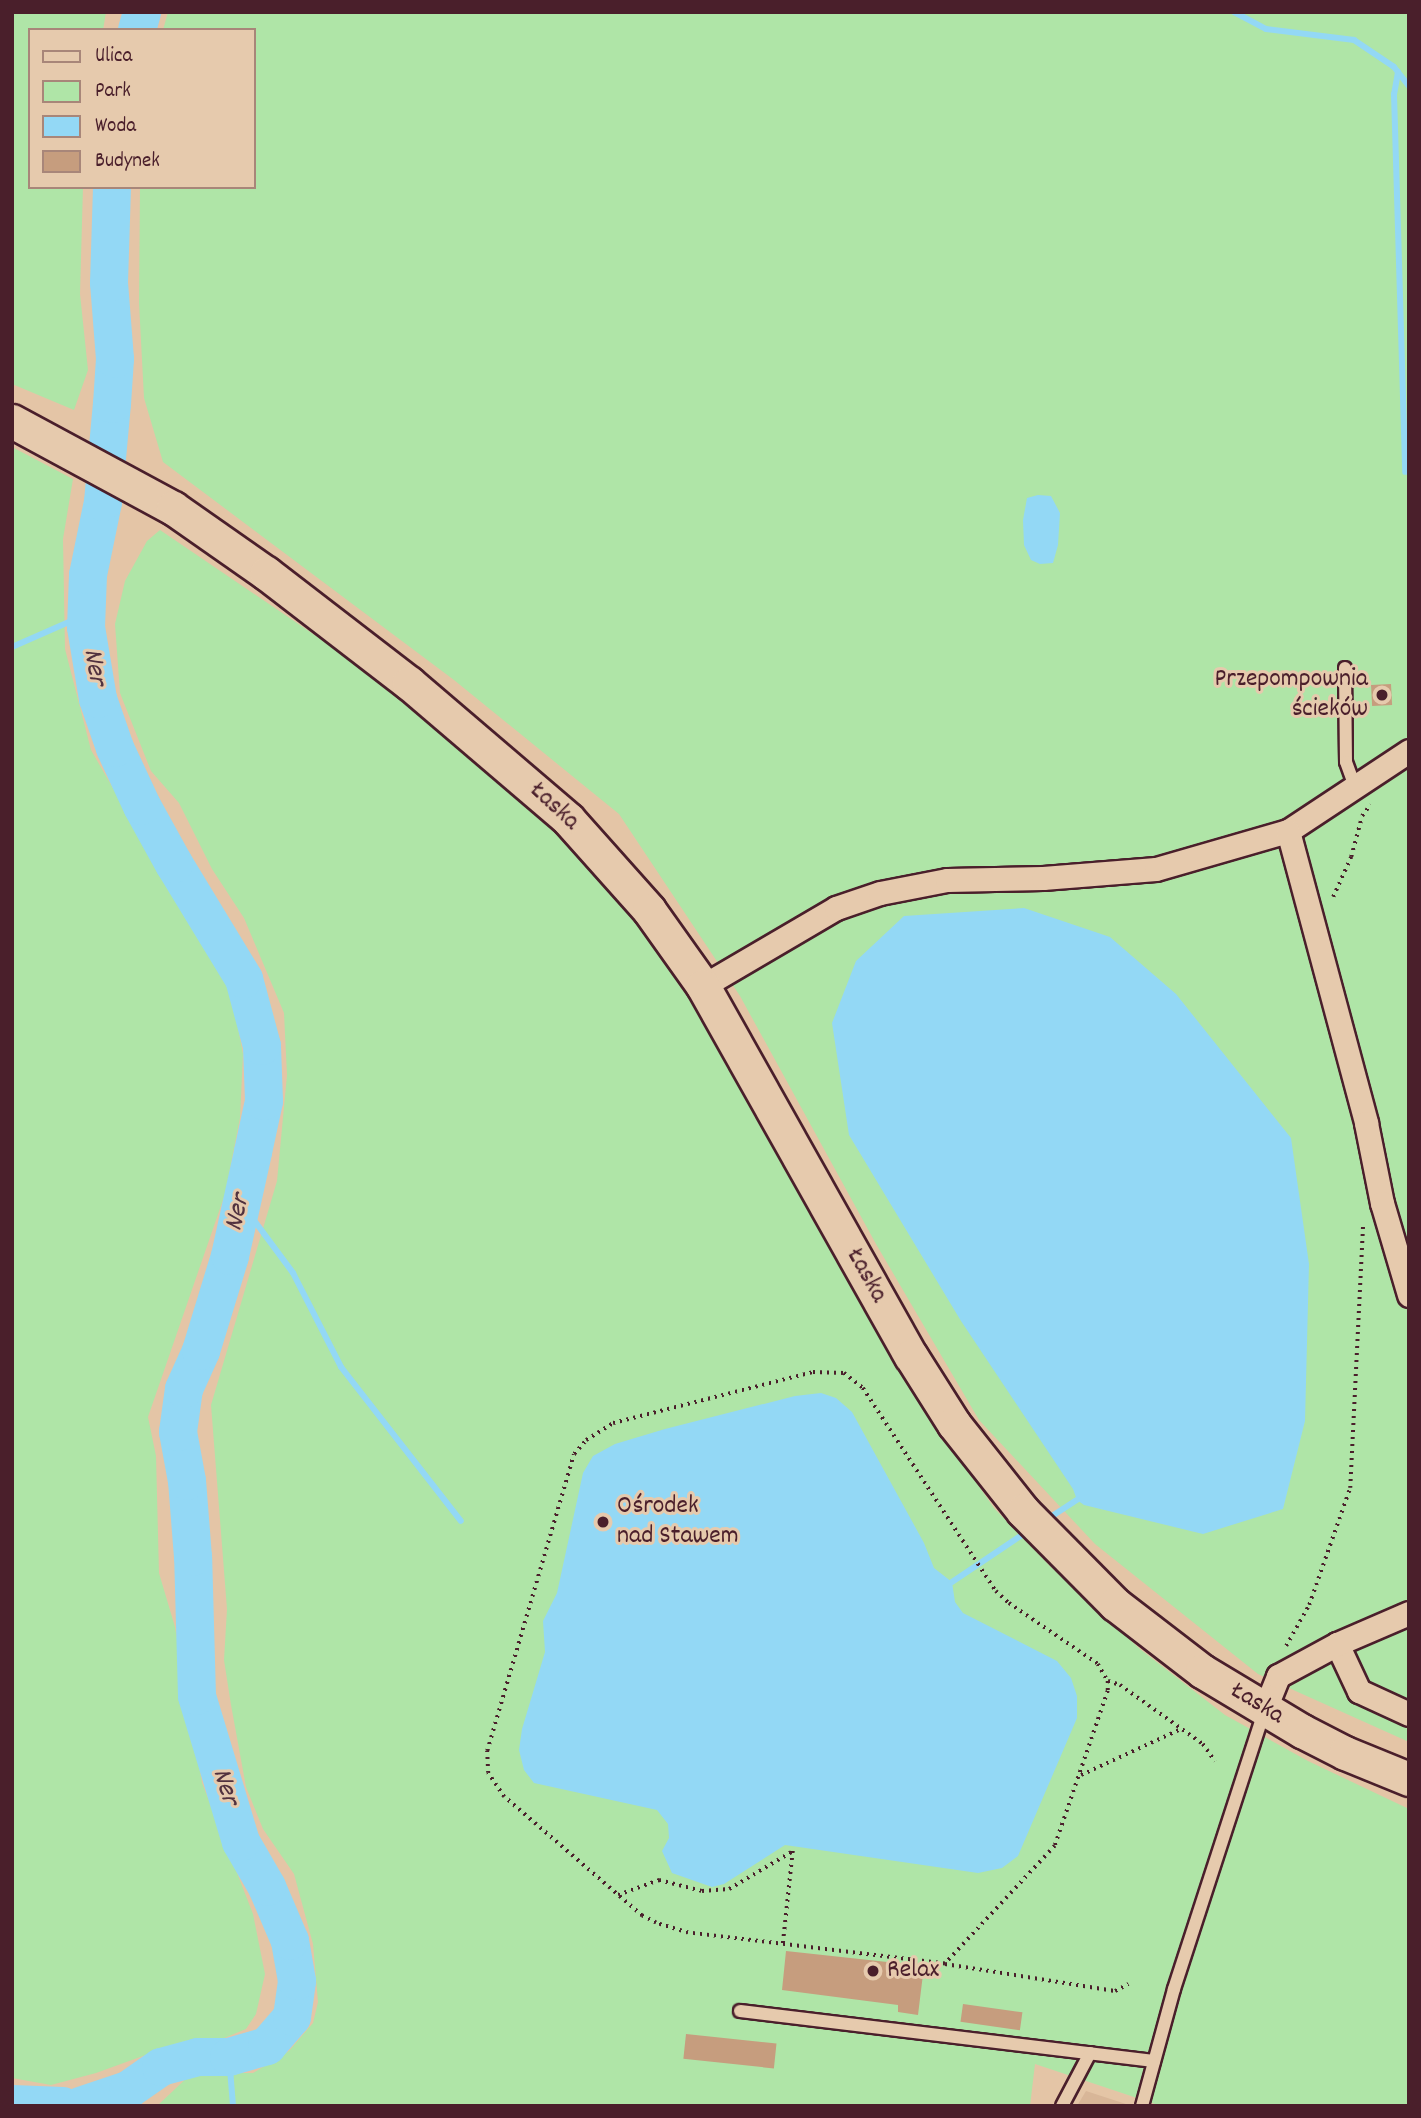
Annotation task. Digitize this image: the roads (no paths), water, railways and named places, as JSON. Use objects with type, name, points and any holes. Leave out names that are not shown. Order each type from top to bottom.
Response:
[{"type":"main road","name":"Łaska","points":[[12,421],[58,443],[173,508],[266,573],[409,683],[578,829],[649,910],[703,986],[911,1356],[954,1424],[1023,1511],[1058,1550],[1146,1629],[1202,1671],[1267,1703],[1345,1753],[1409,1779]]},
{"type":"street","points":[[703,986],[836,908],[880,893],[947,880],[1065,877],[1156,869],[1288,831],[1409,751]]},
{"type":"street","points":[[1288,831],[1366,1123],[1381,1203],[1409,1295]]},
{"type":"street","points":[[1267,1703],[1278,1676],[1337,1644],[1409,1613]]},
{"type":"street","points":[[1337,1644],[1359,1692],[1409,1713]]},
{"type":"lane","points":[[1345,668],[1346,762],[1354,787]]},
{"type":"lane","points":[[1142,2106],[1174,1989],[1267,1703]]},
{"type":"lane","points":[[740,2011],[1154,2061]]},
{"type":"lane","points":[[1062,2106],[1090,2053]]},
{"type":"water","points":[[1051,496],[1060,513],[1058,545],[1053,563],[1040,564],[1031,560],[1024,545],[1023,520],[1027,498]]},
{"type":"water","points":[[1024,908],[1110,937],[1176,994],[1291,1138],[1309,1264],[1305,1421],[1283,1509],[1203,1534],[1084,1505],[1077,1500],[1073,1489],[961,1321],[849,1135],[832,1023],[856,961],[904,916]]},
{"type":"water","points":[[821,1393],[836,1398],[852,1412],[924,1543],[934,1568],[952,1582],[955,1602],[963,1613],[1057,1661],[1071,1678],[1077,1696],[1077,1718],[1018,1856],[1002,1868],[978,1873],[785,1845],[724,1884],[712,1887],[672,1873],[662,1851],[669,1838],[668,1824],[657,1810],[534,1783],[524,1770],[519,1750],[522,1729],[545,1652],[543,1621],[557,1593],[583,1473],[593,1456],[615,1444],[665,1429],[795,1396]]},
{"type":"waterway","name":"Ner","points":[[138,28],[142,12]]},
{"type":"waterway","points":[[1234,12],[1266,29],[1354,40],[1394,67],[1409,86]]},
{"type":"waterway","points":[[1398,72],[1394,94],[1405,472]]},
{"type":"waterway","name":"Ner","points":[[80,2106],[128,2090],[161,2067],[198,2057],[229,2057],[267,2046],[292,2017],[297,1981],[290,1941],[267,1887],[241,1842],[197,1696],[193,1557],[187,1481],[178,1432],[184,1389],[201,1351],[230,1256],[253,1152],[264,1101],[262,1046],[244,979],[174,864],[142,806],[115,748],[98,699],[86,627],[88,575],[103,502],[115,359],[109,283],[112,189]]},
{"type":"waterway","points":[[12,647],[87,614]]},
{"type":"waterway","points":[[242,1204],[293,1273],[341,1367],[461,1521]]},
{"type":"waterway","points":[[1046,1520],[1077,1500]]},
{"type":"waterway","points":[[952,1582],[1028,1531]]},
{"type":"waterway","points":[[229,2057],[233,2106]]},
{"type":"waterway","name":"Ner","points":[[12,2104],[63,2106]]},
{"type":"place","name":"Przepompownia ścieków","points":[[1382,695]]},
{"type":"place","name":"Ośrodek nad Stawem","points":[[603,1522]]},
{"type":"place","name":"Relax","points":[[873,1971]]}]
